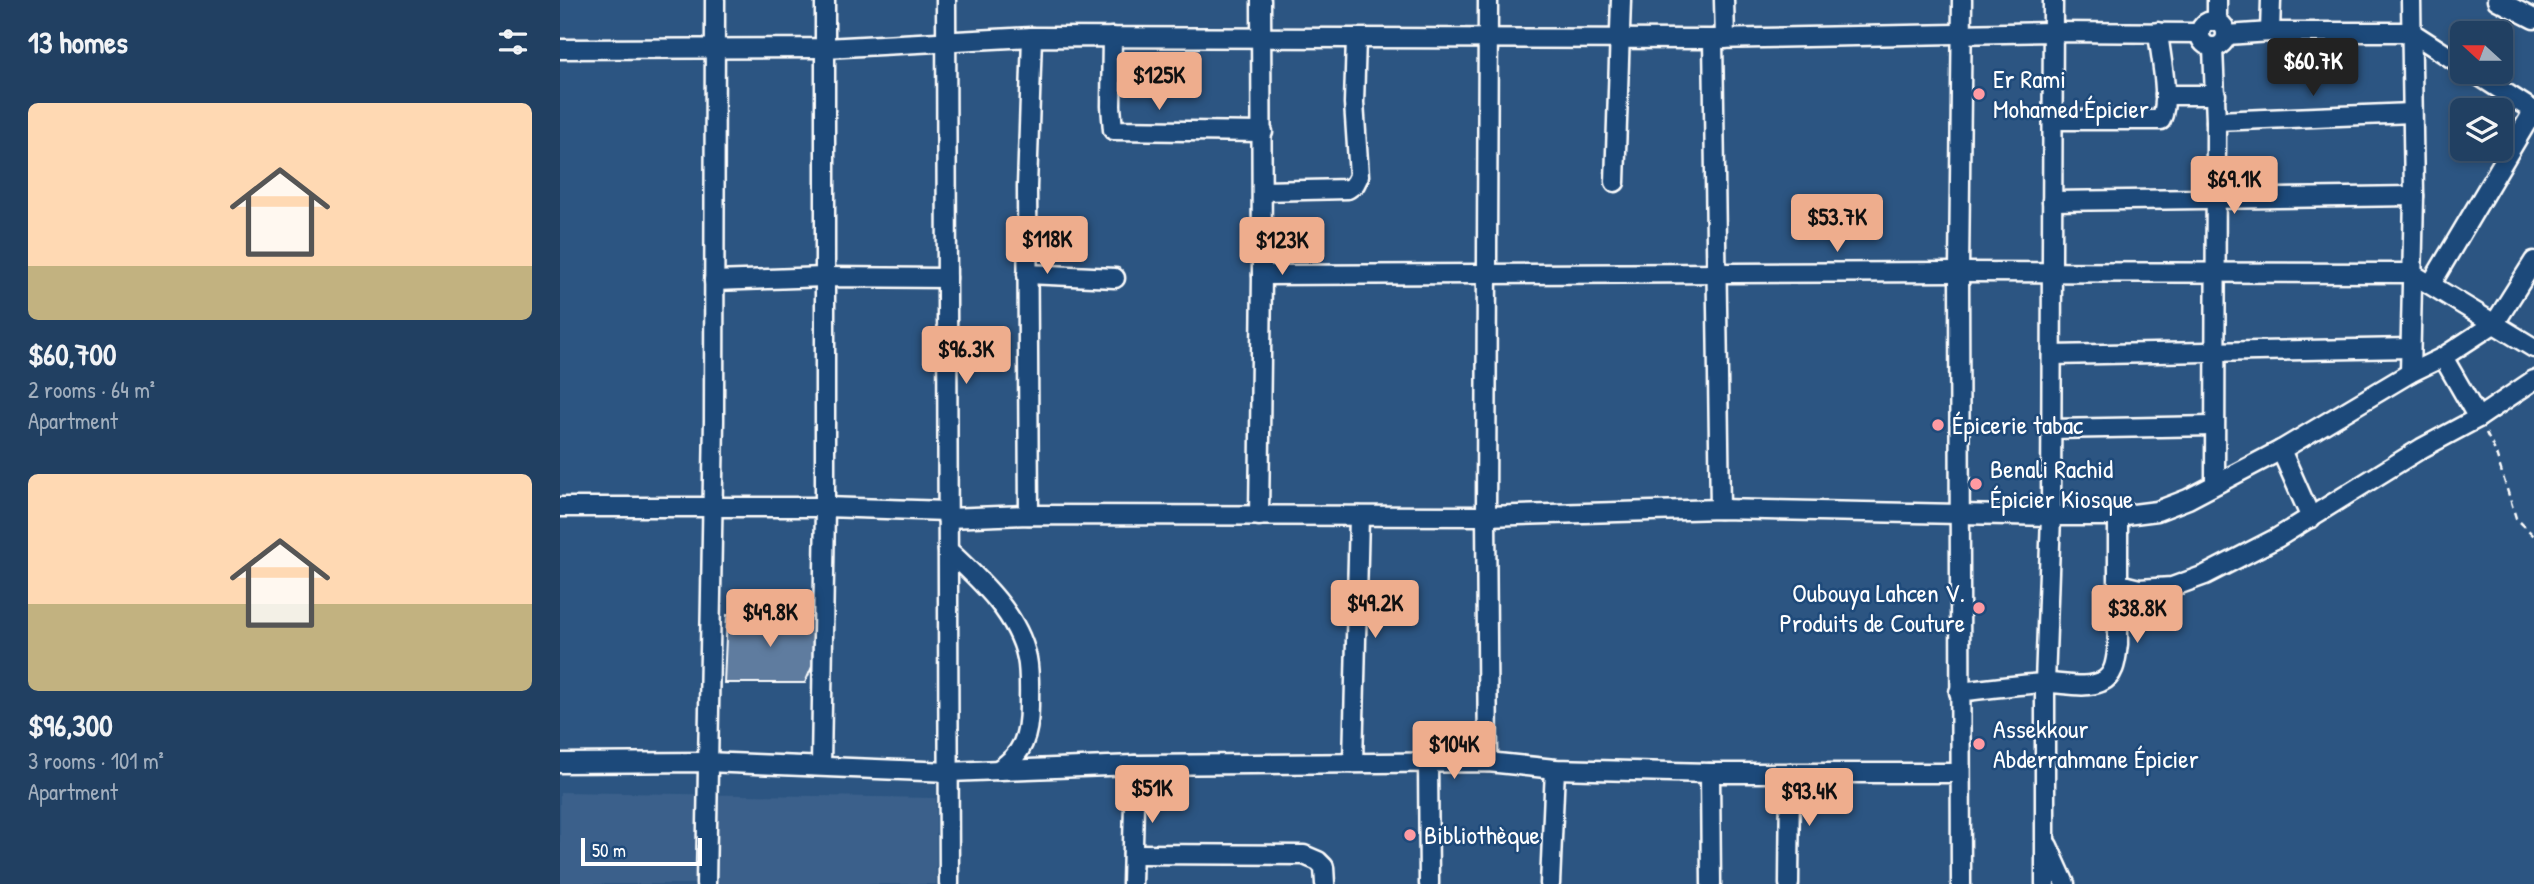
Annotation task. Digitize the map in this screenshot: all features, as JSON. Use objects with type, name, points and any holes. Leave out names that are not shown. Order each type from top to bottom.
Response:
[{"type":"street","points":[[706,884],[715,0]]},
{"type":"street","points":[[821,766],[825,507],[825,0]]},
{"type":"street","points":[[946,0],[949,884]]},
{"type":"street","points":[[1259,516],[1263,191],[1261,0]]},
{"type":"street","points":[[1488,0],[1488,762]]},
{"type":"street","points":[[1615,182],[1621,0]]},
{"type":"street","points":[[1720,509],[1717,274],[1719,39],[1724,0]]},
{"type":"street","points":[[1961,884],[1959,272],[1962,0]]},
{"type":"street","points":[[2045,884],[2045,683],[2051,516],[2053,0]]},
{"type":"street","points":[[2217,0],[2222,28],[2220,46],[2213,48],[2203,43],[2200,33],[2206,23],[2222,28],[2270,32],[2411,32],[2450,57]]},
{"type":"street","points":[[2270,32],[2271,0]]},
{"type":"street","points":[[2410,373],[2414,196],[2411,0]]},
{"type":"street","points":[[2497,0],[2534,19]]},
{"type":"street","points":[[560,49],[825,48],[1032,37],[1719,39],[2053,32],[2200,33]]},
{"type":"street","points":[[2053,120],[2161,120],[2165,95],[2158,32]]},
{"type":"street","points":[[1029,515],[1027,187],[1032,37]]},
{"type":"street","points":[[1112,37],[1113,130],[1263,132]]},
{"type":"street","points":[[1263,191],[1348,189],[1355,184],[1359,176],[1354,103],[1356,38]]},
{"type":"street","points":[[2213,48],[2216,95],[2215,484]]},
{"type":"street","points":[[2431,284],[2534,110],[2492,84]]},
{"type":"street","points":[[2165,95],[2216,95]]},
{"type":"street","points":[[2216,121],[2412,113]]},
{"type":"street","points":[[2052,201],[2414,196]]},
{"type":"street","points":[[560,507],[825,507],[947,515],[1486,516],[1720,509],[2118,516],[2157,511],[2188,499],[2281,450],[2410,373],[2443,357],[2495,323],[2534,261]]},
{"type":"street","points":[[1262,275],[2411,273],[2534,348]]},
{"type":"street","points":[[1027,274],[1115,278]]},
{"type":"street","points":[[714,281],[824,277],[947,278]]},
{"type":"street","points":[[2052,355],[2410,348]]},
{"type":"street","points":[[2443,357],[2478,418]]},
{"type":"street","points":[[2119,584],[2139,589],[2172,587],[2205,575],[2311,518],[2422,448],[2478,418],[2534,380]]},
{"type":"street","points":[[2051,429],[2214,426]]},
{"type":"street","points":[[2281,450],[2311,518]]},
{"type":"street","points":[[1353,763],[1359,516]]},
{"type":"street","points":[[1959,692],[2045,683],[2101,682],[2110,675],[2116,665],[2118,644],[2118,516]]},
{"type":"street","points":[[948,550],[990,591],[1015,628],[1027,656],[1029,722],[1026,737],[1017,756],[998,770]]},
{"type":"street","points":[[560,763],[706,762],[949,772],[1135,765],[1488,762],[1555,769],[1710,773],[1959,773]]},
{"type":"street","points":[[1428,762],[1429,884]]},
{"type":"street","points":[[1132,884],[1135,765]]},
{"type":"street","points":[[1550,884],[1555,769]]},
{"type":"street","points":[[1710,773],[1711,884]]},
{"type":"street","points":[[1789,884],[1790,773]]},
{"type":"street","points":[[2045,839],[2065,884]]},
{"type":"street","points":[[1133,854],[1304,855],[1324,867],[1325,884]]},
{"type":"path","points":[[2478,418],[2495,451],[2516,518],[2534,536]]},
{"type":"shaded area","points":[[560,792],[936,798],[936,884],[560,884]]},
{"type":"building","points":[[727,615],[818,617],[815,660],[805,683],[724,683]]},
{"type":"place","name":"Er Rami Mohamed Épicier","points":[[1979,94]]},
{"type":"place","name":"Épicerie tabac","points":[[1938,425]]},
{"type":"place","name":"Benali Rachid Épicier Kiosque","points":[[1976,484]]},
{"type":"place","name":"Oubouya Lahcen V. Produits de Couture","points":[[1979,608]]},
{"type":"place","name":"Assekkour Abderrahmane Épicier","points":[[1979,744]]},
{"type":"place","name":"Bibliothèque","points":[[1410,835]]}]
